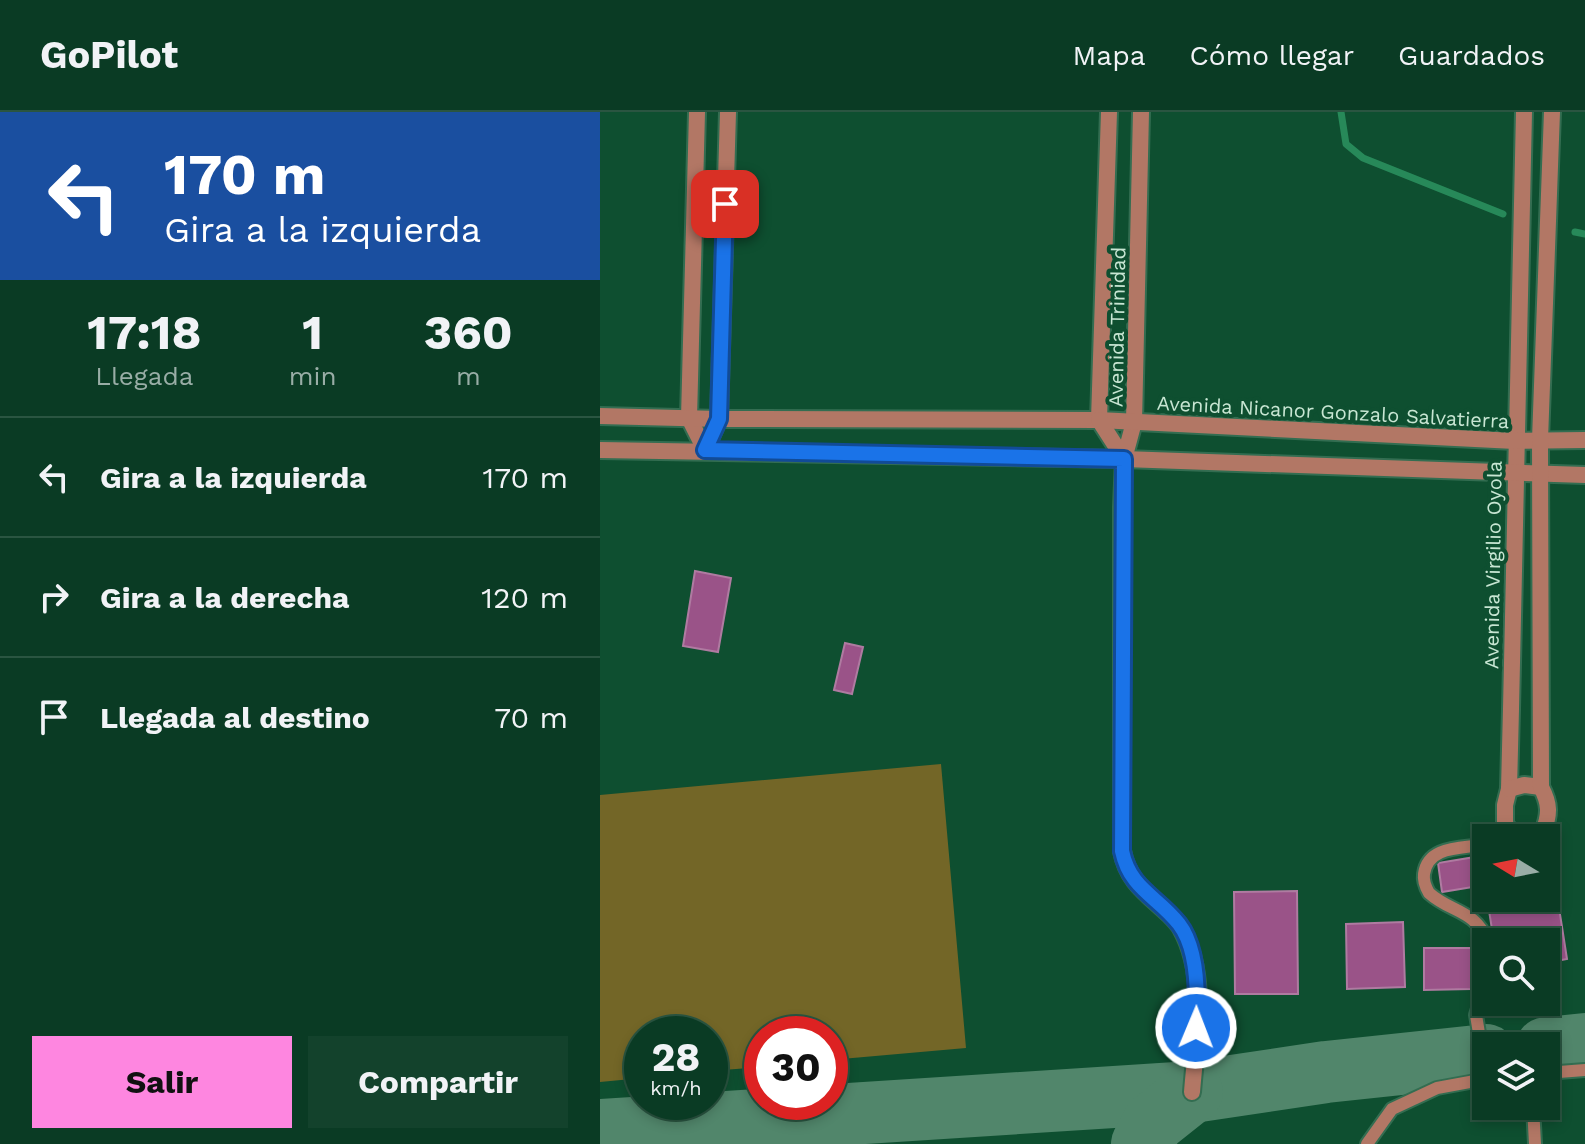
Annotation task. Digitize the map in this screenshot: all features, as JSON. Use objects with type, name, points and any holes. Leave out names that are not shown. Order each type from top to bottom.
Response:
[{"type":"street","points":[[697,112],[689,418],[705,450]]},
{"type":"street","points":[[705,450],[719,419],[728,112]]},
{"type":"street","name":"Avenida Trinidad","points":[[1099,420],[1109,112]]},
{"type":"street","name":"Avenida Trinidad","points":[[1141,112],[1134,422],[1124,459],[1122,851],[1126,869],[1135,883],[1181,926],[1195,966],[1198,1002],[1192,1092]]},
{"type":"street","name":"Avenida Virgilio Oyola","points":[[1501,824],[1509,789],[1524,112]]},
{"type":"street","points":[[1546,824],[1549,801],[1541,787],[1540,440],[1552,112]]},
{"type":"street","name":"Avenida Nicanor Gonzalo Salvatierra","points":[[600,416],[1099,420],[1515,441],[1585,440]]},
{"type":"street","points":[[1099,420],[1124,459]]},
{"type":"street","points":[[600,450],[1124,459],[1585,475]]},
{"type":"street","points":[[1509,789],[1524,785],[1541,787]]},
{"type":"lane","points":[[1472,846],[1443,850],[1428,862],[1424,878],[1429,893],[1472,918],[1481,928]]},
{"type":"lane","points":[[1560,1072],[1585,1070]]},
{"type":"lane","points":[[1367,1144],[1392,1109],[1437,1088],[1472,1080]]},
{"type":"lane","points":[[1534,1120],[1535,1144]]},
{"type":"shaded area","points":[[941,764],[966,1048],[848,1058],[848,1016],[744,1016],[744,1068],[728,1070],[728,1016],[624,1016],[624,1080],[600,1082],[600,795]]},
{"type":"building","points":[[695,571],[731,578],[718,652],[683,646]]},
{"type":"building","points":[[845,643],[863,647],[852,694],[834,690]]},
{"type":"building","points":[[1472,857],[1472,887],[1442,892],[1438,863]]},
{"type":"building","points":[[1297,891],[1298,994],[1235,994],[1234,892]]},
{"type":"building","points":[[1489,912],[1560,912],[1567,959],[1560,960],[1560,928],[1492,928]]},
{"type":"building","points":[[1403,922],[1405,987],[1347,989],[1346,924]]},
{"type":"building","points":[[1424,948],[1471,948],[1471,989],[1424,990]]},
{"type":"waterway","points":[[1341,112],[1346,144],[1363,158],[1503,214]]},
{"type":"waterway","points":[[1575,232],[1585,234]]},
{"type":"taxiway","points":[[1560,1047],[1585,1044]]},
{"type":"taxiway","points":[[600,1130],[1192,1092],[1326,1072],[1472,1056]]},
{"type":"taxiway","points":[[1142,1144],[1153,1123],[1192,1092]]},
{"type":"route","points":[[725,204],[719,419],[705,450],[1124,459],[1122,851],[1126,869],[1135,883],[1181,926],[1195,966],[1198,1002],[1196,1028]]}]
